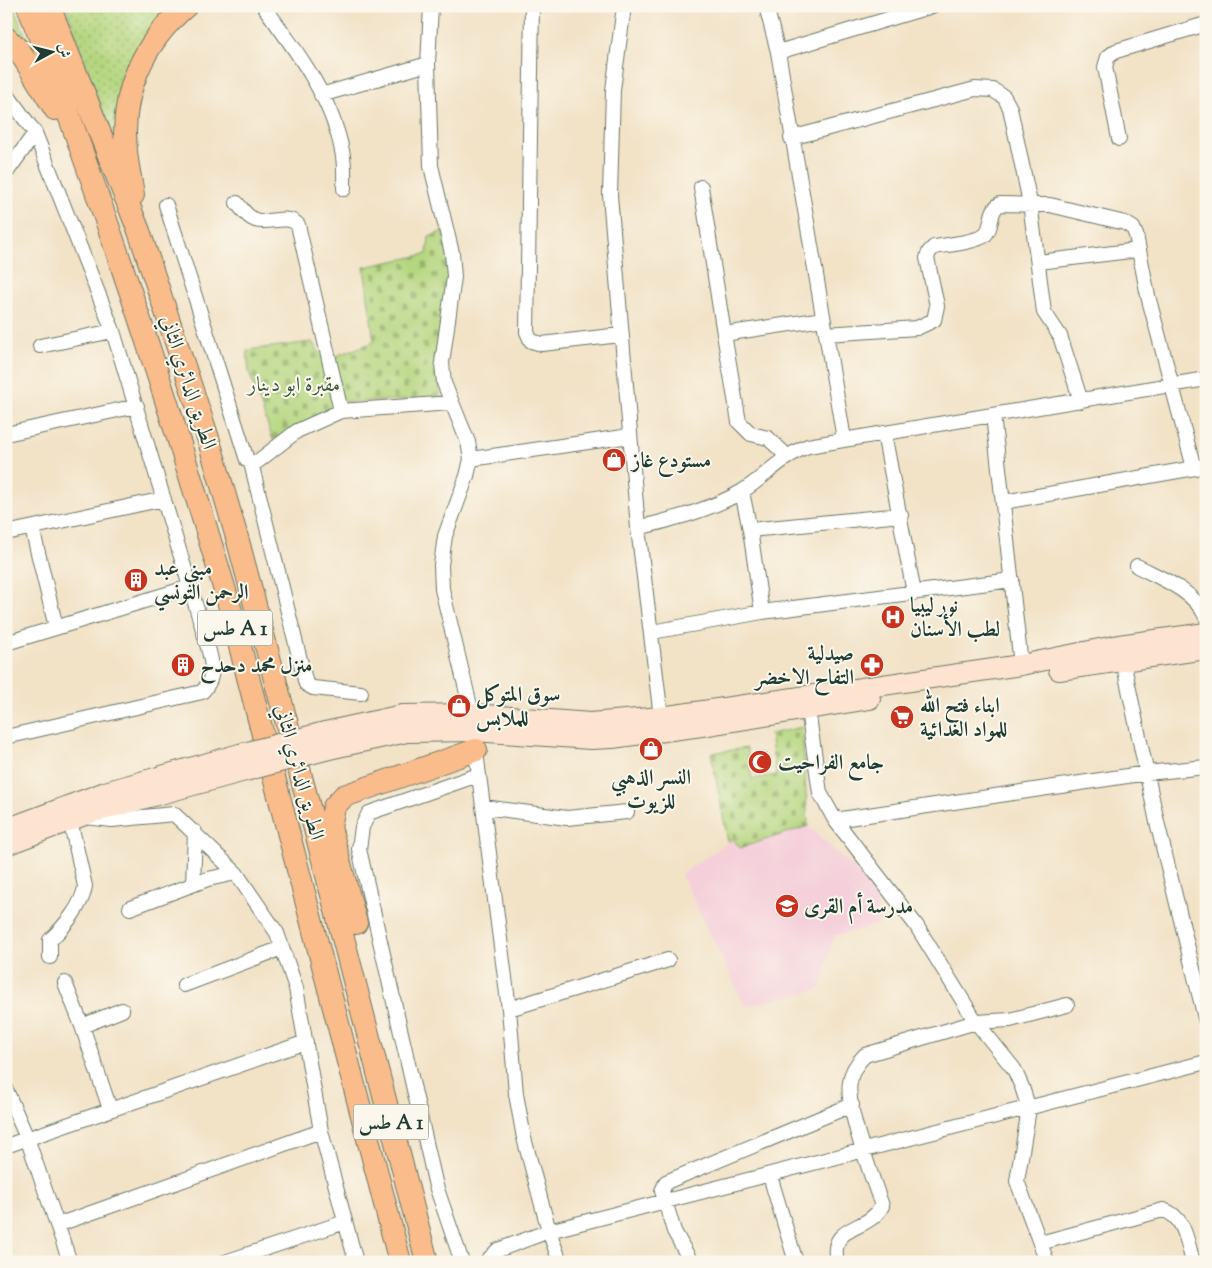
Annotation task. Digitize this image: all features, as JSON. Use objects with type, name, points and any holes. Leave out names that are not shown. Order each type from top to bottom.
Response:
[{"type":"highway","name":"الطريق الدائري الثاني","points":[[28,6],[111,230],[229,604],[400,1262]]},
{"type":"highway","name":"الطريق الدائري الثاني","points":[[50,6],[139,231],[209,441],[238,541],[356,983],[427,1262]]},
{"type":"highway","points":[[139,231],[126,149],[126,117],[131,86],[142,57],[156,37],[186,6]]},
{"type":"highway","points":[[6,38],[18,49],[54,104],[82,174],[111,230]]},
{"type":"highway","points":[[356,983],[360,953],[356,922],[330,827],[334,807],[344,796],[474,732]]},
{"type":"main road","points":[[6,829],[92,797],[327,740],[407,732],[474,732],[591,739],[612,738],[808,710],[913,685],[1118,645],[1206,633]]},
{"type":"main road","points":[[474,732],[661,717],[1123,661],[1206,649]]},
{"type":"main road","points":[[6,845],[75,818],[242,762]]},
{"type":"street","points":[[431,6],[428,64],[430,166],[436,197],[452,253],[454,276],[442,363],[444,383],[450,403],[468,442],[471,459],[467,476],[445,536],[441,565],[442,589],[474,732],[509,1009],[516,1094],[524,1138],[560,1262]]},
{"type":"street","points":[[532,6],[527,332],[532,340],[542,344],[620,335]]},
{"type":"street","points":[[624,6],[613,90],[610,195],[620,335],[638,528],[661,717]]},
{"type":"street","points":[[766,6],[778,52],[791,138],[844,439]]},
{"type":"street","points":[[778,52],[932,6]]},
{"type":"street","points":[[265,8],[297,51],[334,122],[343,152],[344,190]]},
{"type":"street","points":[[1119,139],[1105,72],[1108,57],[1116,51],[1206,24]]},
{"type":"street","points":[[321,95],[428,64]]},
{"type":"street","points":[[791,138],[975,89],[987,88],[1004,97],[1010,108],[1030,203],[1044,312],[1060,336],[1081,401]]},
{"type":"street","points":[[6,94],[35,133],[113,331],[137,406],[213,670],[211,683],[202,692],[6,737]]},
{"type":"street","points":[[6,173],[35,133]]},
{"type":"street","points":[[701,187],[739,422],[751,434],[768,438],[787,456]]},
{"type":"street","points":[[237,203],[255,220],[289,219],[298,225],[340,411]]},
{"type":"street","points":[[826,334],[905,329],[927,325],[934,320],[937,306],[927,258],[928,252],[934,247],[982,237],[988,231],[993,210],[1000,204],[1030,203],[1050,205],[1125,223],[1135,232],[1172,386],[1200,467],[1004,502]]},
{"type":"street","points":[[166,205],[247,460],[251,463],[306,684],[313,688],[361,693]]},
{"type":"street","points":[[1039,262],[1138,250]]},
{"type":"street","points":[[724,334],[824,319]]},
{"type":"street","points":[[40,346],[113,331]]},
{"type":"street","points":[[638,528],[696,511],[742,492],[787,456],[808,446],[1206,379]]},
{"type":"street","points":[[251,463],[257,462],[297,431],[340,411],[450,403]]},
{"type":"street","points":[[6,434],[137,406]]},
{"type":"street","points":[[993,415],[1021,665]]},
{"type":"street","points":[[884,433],[901,515],[914,593]]},
{"type":"street","points":[[471,459],[630,436]]},
{"type":"street","points":[[742,492],[750,530],[762,612]]},
{"type":"street","points":[[6,533],[164,499]]},
{"type":"street","points":[[750,530],[901,515]]},
{"type":"street","points":[[32,528],[56,628]]},
{"type":"street","points":[[1137,566],[1181,591],[1197,603],[1206,617]]},
{"type":"street","points":[[652,632],[762,612],[1012,580]]},
{"type":"street","points":[[6,644],[190,588]]},
{"type":"street","points":[[1123,661],[1166,860],[1206,1022]]},
{"type":"street","points":[[808,710],[820,793],[835,820],[916,925],[976,1022],[1014,1068],[1029,1109],[1017,1170],[1017,1181],[1047,1262]]},
{"type":"street","points":[[835,820],[1147,773],[1206,767]]},
{"type":"street","points":[[462,1262],[436,1186],[359,849],[362,827],[369,813],[478,775]]},
{"type":"street","points":[[484,808],[567,818],[627,812]]},
{"type":"street","points":[[50,956],[50,940],[59,932],[84,896],[85,886],[75,818],[112,820],[171,814],[195,832],[236,873],[277,933],[296,988],[321,1130],[356,1262]]},
{"type":"street","points":[[193,884],[195,832]]},
{"type":"street","points":[[130,908],[193,884],[236,873]]},
{"type":"street","points":[[184,985],[282,948]]},
{"type":"street","points":[[509,1009],[668,960]]},
{"type":"street","points":[[65,983],[82,1026],[110,1109]]},
{"type":"street","points":[[837,1262],[834,1245],[839,1237],[877,1215],[882,1206],[863,1149],[852,1106],[849,1082],[856,1064],[865,1055],[976,1022],[1010,1020],[1067,1005]]},
{"type":"street","points":[[82,1026],[122,1010]]},
{"type":"street","points":[[6,1146],[306,1042]]},
{"type":"street","points":[[486,1262],[498,1250],[550,1231],[770,1176],[863,1149],[1029,1109],[1206,1062]]},
{"type":"street","points":[[6,1090],[27,1138],[70,1262]]},
{"type":"street","points":[[691,1262],[674,1231],[662,1191],[666,1182],[852,1106]]},
{"type":"street","points":[[57,1225],[321,1130]]},
{"type":"street","points":[[770,1176],[796,1262]]},
{"type":"street","points":[[1040,1243],[1163,1210],[1170,1212],[1181,1222],[1193,1262]]},
{"type":"street","points":[[224,1262],[345,1222]]},
{"type":"shaded area","name":"مدرسة أم القرى","points":[[808,826],[874,887],[879,924],[834,936],[821,989],[745,1006],[681,874],[733,839],[741,848]]},
{"type":"green space","points":[[6,6],[13,6],[35,58],[6,30]]},
{"type":"green space","points":[[66,6],[187,6],[142,57],[128,188]]},
{"type":"green space","name":"مقبرة ابو دينار","points":[[443,231],[451,275],[439,364],[440,399],[344,402],[273,440],[249,372],[247,350],[312,342],[325,360],[374,342],[364,267],[427,254],[429,237]]},
{"type":"green space","points":[[802,727],[808,826],[740,848],[733,839],[728,842],[711,753],[747,748],[752,779],[776,775],[770,734]]},
{"type":"place","name":"مستودع غاز","points":[[614,460]]},
{"type":"place","name":"مبني عبد الرحمن التونسي","points":[[136,580]]},
{"type":"place","name":"نور ليبيا لطب الأسنان","points":[[893,617]]},
{"type":"place","name":"منزل محمد دحدح","points":[[183,665]]},
{"type":"place","name":"صيدلية التفاح الاخضر","points":[[872,665]]},
{"type":"place","name":"سوق المتوكل للملابس","points":[[459,706]]},
{"type":"place","name":"ابناء فتح الله للمواد الغدائية","points":[[902,717]]},
{"type":"place","name":"النسر الذهبي للزيوت","points":[[651,749]]},
{"type":"place","name":"جامع الفراحيت","points":[[760,762]]},
{"type":"place","name":"مدرسة أم القرى","points":[[787,906]]}]
